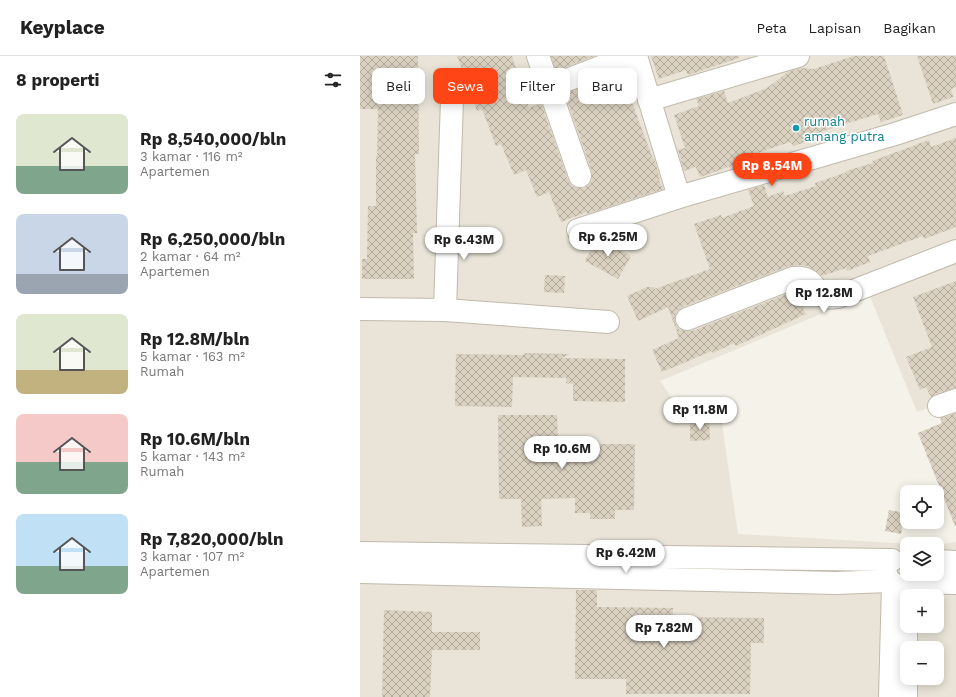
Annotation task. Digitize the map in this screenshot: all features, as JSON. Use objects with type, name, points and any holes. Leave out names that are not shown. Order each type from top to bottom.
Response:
[{"type":"street","points":[[538,56],[542,68]]},
{"type":"street","points":[[570,79],[629,56]]},
{"type":"street","points":[[636,56],[679,197]]},
{"type":"street","points":[[649,100],[798,56]]},
{"type":"street","points":[[445,310],[452,104]]},
{"type":"street","points":[[555,104],[580,176]]},
{"type":"street","points":[[578,230],[679,197],[895,134],[956,114]]},
{"type":"street","points":[[687,319],[793,278],[806,278],[821,294],[827,297],[838,297],[956,251]]},
{"type":"street","points":[[360,309],[445,310],[608,322]]},
{"type":"street","points":[[360,553],[900,575]]},
{"type":"street","points":[[944,562],[956,562]]},
{"type":"street","points":[[360,572],[836,583],[900,575]]},
{"type":"street","points":[[890,697],[901,581]]},
{"type":"street","points":[[902,581],[906,697]]},
{"type":"street","points":[[942,581],[956,583]]},
{"type":"shaded area","points":[[360,56],[956,56],[956,397],[917,412],[869,294],[660,381],[684,415],[721,417],[738,534],[900,543],[900,581],[944,581],[944,544],[956,542],[956,697],[360,697]]},
{"type":"building","points":[[360,56],[418,56],[418,68],[372,68],[372,104],[418,104],[419,154],[415,154],[417,233],[413,233],[414,279],[362,279],[362,259],[367,259],[368,206],[376,206],[378,109],[360,109]]},
{"type":"building","points":[[457,56],[512,56],[516,68],[506,68],[506,104],[528,104],[529,108],[541,104],[568,180],[572,186],[578,188],[584,188],[590,184],[592,172],[568,104],[570,104],[570,92],[578,89],[578,104],[633,104],[653,159],[654,158],[663,189],[587,214],[587,212],[561,222],[549,192],[537,197],[526,170],[514,175],[501,144],[496,146],[482,109],[477,111],[474,104],[498,104],[498,68],[461,68]]},
{"type":"building","points":[[551,56],[594,56],[564,68],[555,68]]},
{"type":"building","points":[[651,56],[739,56],[739,58],[688,75],[686,70],[659,79]]},
{"type":"building","points":[[854,56],[884,56],[903,115],[881,122],[878,114],[835,127],[811,136],[813,139],[794,146],[790,142],[752,155],[755,162],[738,167],[737,164],[700,177],[696,167],[684,171],[678,150],[685,148],[674,115],[699,106],[696,99],[724,91],[728,103],[767,88],[788,72],[801,68],[814,69]]},
{"type":"building","points":[[917,56],[956,56],[956,87],[951,89],[953,97],[933,104]]},
{"type":"building","points":[[956,138],[956,227],[924,239],[923,236],[868,256],[870,262],[847,271],[846,268],[822,276],[810,267],[801,265],[789,266],[682,307],[677,311],[675,323],[679,329],[685,331],[692,331],[795,291],[806,314],[736,346],[734,343],[713,353],[712,351],[662,372],[652,350],[679,338],[668,307],[638,321],[627,296],[647,287],[654,287],[655,289],[710,269],[694,224],[721,215],[722,218],[754,206],[748,190],[764,185],[768,197],[783,191],[785,196],[816,186],[815,183],[847,172],[846,171],[873,163],[872,161],[929,140],[931,147]]},
{"type":"building","points":[[597,238],[631,256],[618,279],[585,261]]},
{"type":"building","points":[[545,275],[565,276],[564,293],[544,292]]},
{"type":"building","points":[[956,281],[956,388],[935,394],[931,397],[926,387],[920,390],[906,357],[932,347],[913,297]]},
{"type":"building","points":[[524,353],[570,354],[561,358],[625,359],[625,402],[573,401],[573,384],[566,383],[566,378],[513,377],[512,407],[455,406],[456,354],[523,355]]},
{"type":"building","points":[[956,413],[955,526],[944,498],[944,485],[939,485],[918,433],[942,423],[940,418]]},
{"type":"building","points":[[498,415],[557,415],[558,444],[635,444],[634,510],[615,510],[615,519],[590,519],[590,513],[575,513],[575,498],[541,499],[542,526],[522,527],[521,499],[499,499]]},
{"type":"building","points":[[690,421],[709,421],[710,440],[690,441]]},
{"type":"building","points":[[889,510],[900,512],[901,534],[885,531]]},
{"type":"building","points":[[576,590],[597,590],[597,607],[673,608],[673,617],[764,618],[764,643],[751,643],[750,694],[626,694],[626,679],[575,679]]},
{"type":"building","points":[[384,610],[432,612],[432,632],[480,632],[480,650],[432,650],[430,697],[382,697]]},
{"type":"place","name":"rumah amang putra","points":[[796,128]]}]
